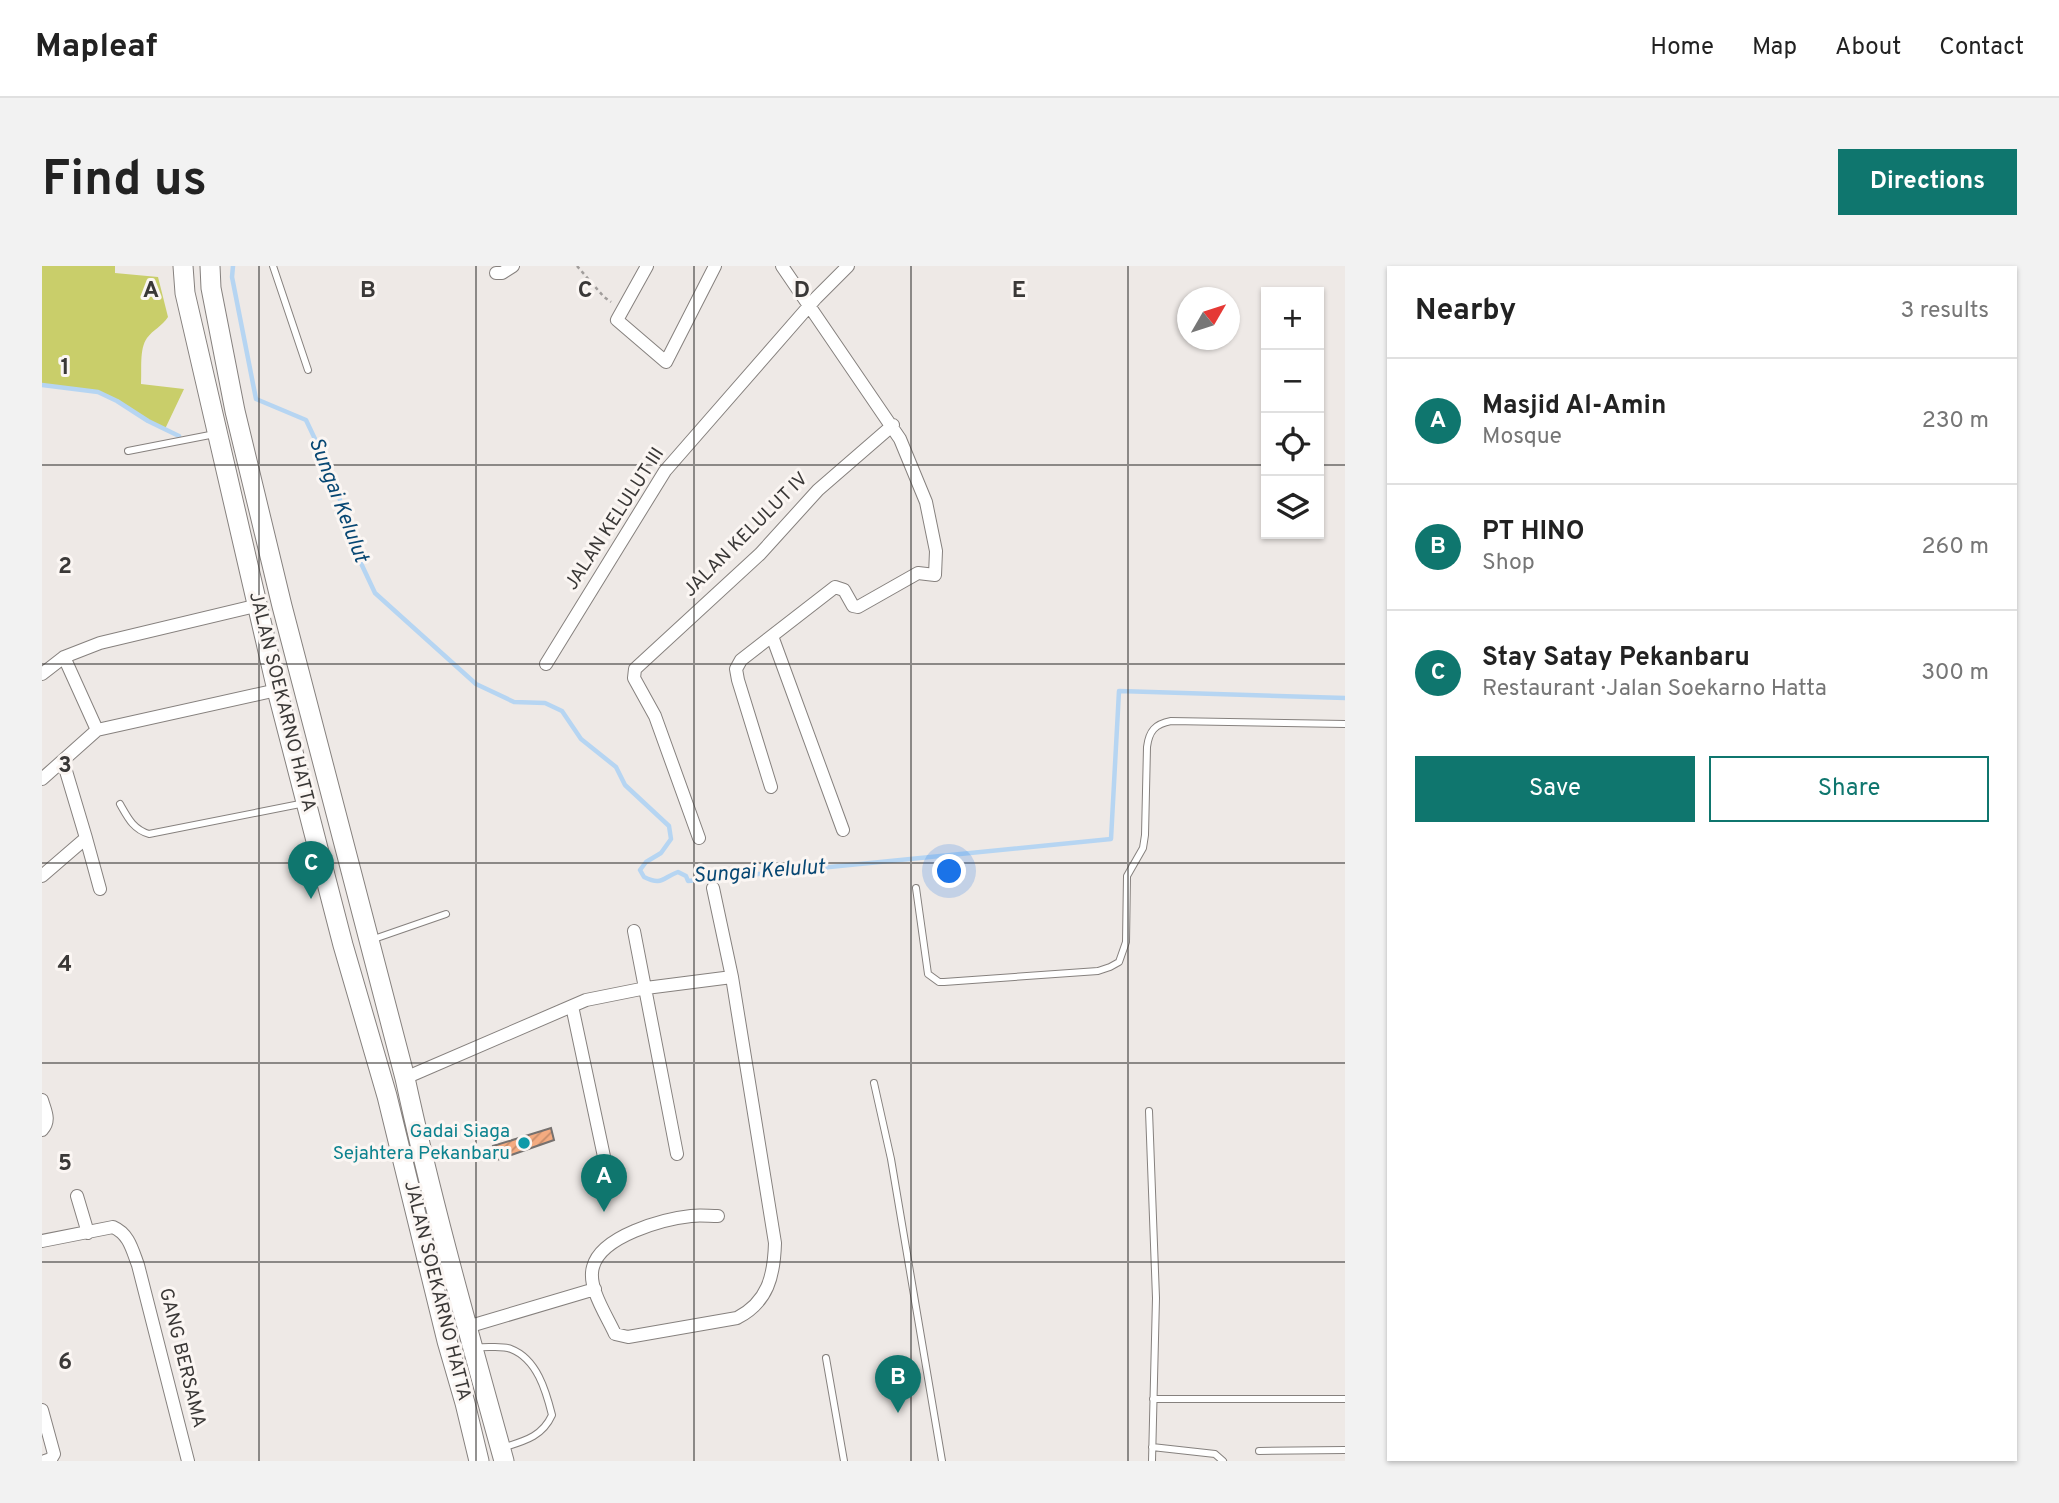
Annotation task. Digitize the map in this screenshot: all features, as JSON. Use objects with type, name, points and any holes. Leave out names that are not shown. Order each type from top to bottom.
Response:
[{"type":"main road","name":"JALAN SOEKARNO HATTA","points":[[183,266],[185,293],[276,690],[387,1096],[479,1461]]},
{"type":"main road","name":"JALAN SOEKARNO HATTA","points":[[210,266],[211,288],[235,411],[282,607],[502,1455]]},
{"type":"main road","points":[[331,896],[356,889]]},
{"type":"street","points":[[496,272],[502,273],[513,266]]},
{"type":"street","points":[[647,266],[619,314],[666,362],[715,266]]},
{"type":"street","points":[[771,787],[736,669],[741,660],[835,587],[844,590],[853,606],[858,607],[918,573],[935,575],[936,551],[926,502],[893,425],[808,307],[782,266]]},
{"type":"street","name":"JALAN KELULUT III","points":[[546,664],[664,471],[808,307],[848,266]]},
{"type":"street","name":"JALAN KELULUT IV","points":[[699,838],[656,716],[634,678],[635,669],[760,554],[818,491],[893,425]]},
{"type":"street","points":[[42,674],[64,657],[100,643],[258,606]]},
{"type":"street","points":[[772,636],[844,830]]},
{"type":"street","points":[[64,657],[97,730]]},
{"type":"street","points":[[42,779],[97,730],[276,690]]},
{"type":"street","points":[[63,761],[100,888]]},
{"type":"street","points":[[42,876],[86,838]]},
{"type":"street","points":[[713,888],[732,977],[775,1243],[775,1265],[764,1296],[751,1311],[737,1318],[628,1337],[615,1334],[595,1289],[592,1269],[597,1257],[635,1230],[658,1222],[692,1215],[718,1216]]},
{"type":"street","points":[[634,931],[677,1154]]},
{"type":"street","points":[[405,1078],[586,1000],[646,988],[732,977]]},
{"type":"street","points":[[572,1006],[606,1166]]},
{"type":"street","points":[[42,1100],[47,1117],[47,1125],[42,1130]]},
{"type":"street","points":[[42,1241],[88,1233],[77,1196]]},
{"type":"street","name":"GANG BERSAMA","points":[[88,1233],[113,1227],[128,1239],[138,1265],[188,1461]]},
{"type":"street","points":[[467,1327],[595,1289]]},
{"type":"street","points":[[42,1410],[54,1454],[51,1459],[44,1461]]},
{"type":"lane","points":[[273,266],[308,370]]},
{"type":"lane","points":[[128,452],[218,434]]},
{"type":"lane","points":[[916,888],[929,974],[939,982],[1098,971],[1110,967],[1119,962],[1126,942],[1127,876],[1143,848],[1146,747],[1153,729],[1161,723],[1171,721],[1345,724]]},
{"type":"lane","points":[[120,804],[131,823],[140,831],[149,834],[307,803]]},
{"type":"lane","points":[[369,940],[446,914]]},
{"type":"lane","points":[[874,1083],[891,1159],[942,1461]]},
{"type":"lane","points":[[1149,1111],[1156,1298],[1152,1461]]},
{"type":"lane","points":[[472,1347],[510,1348],[526,1359],[547,1392],[552,1415],[541,1433],[502,1455]]},
{"type":"lane","points":[[826,1358],[844,1461]]},
{"type":"lane","points":[[1153,1399],[1345,1399]]},
{"type":"lane","points":[[1152,1447],[1215,1454],[1223,1461]]},
{"type":"lane","points":[[1259,1451],[1345,1450]]},
{"type":"path","points":[[577,266],[619,314]]},
{"type":"green space","points":[[42,266],[115,266],[115,273],[158,277],[168,317],[144,343],[141,384],[184,389],[165,429],[98,392],[42,385]]},
{"type":"building","name":"Gadai Siaga Sejahtera Pekanbaru","points":[[551,1128],[554,1140],[497,1160],[493,1146]]},
{"type":"waterway","name":"Sungai Kelulut","points":[[233,266],[232,277],[256,399],[306,420],[332,475],[359,559],[375,593],[476,684],[514,702],[545,703],[562,711],[581,739],[616,767],[625,785],[669,826],[671,839],[661,853],[646,862],[640,870],[644,877],[650,880],[662,880],[678,872],[686,876],[688,881],[1111,839],[1119,691],[1345,698]]},
{"type":"waterway","points":[[42,385],[98,392],[179,436]]},
{"type":"place","name":"Stay Satay Pekanbaru","points":[[311,899]]},
{"type":"place","name":"Gadai Siaga Sejahtera Pekanbaru","points":[[524,1143]]},
{"type":"place","name":"Masjid Al-Amin","points":[[604,1212]]},
{"type":"place","name":"PT HINO","points":[[898,1413]]}]
